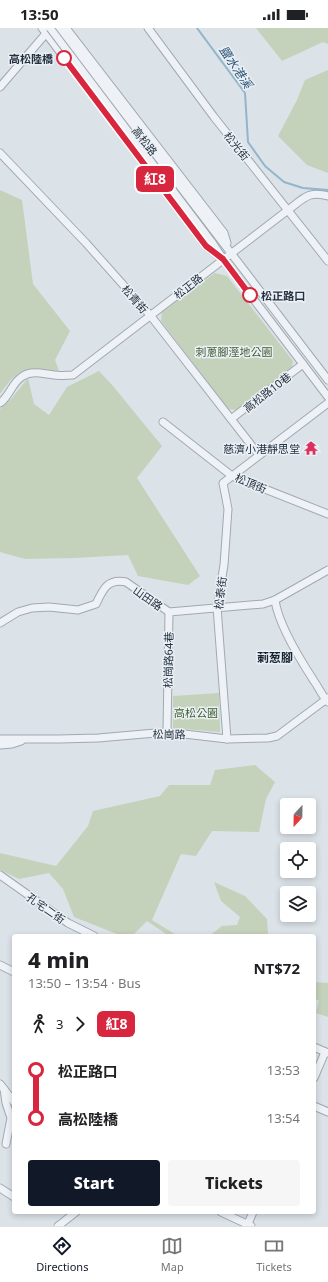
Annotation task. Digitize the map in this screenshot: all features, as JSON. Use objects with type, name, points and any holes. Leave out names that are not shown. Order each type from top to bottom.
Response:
[{"type":"street","name":"高松路","points":[[59,28],[218,234],[328,380]]},
{"type":"street","name":"高松路","points":[[66,28],[224,233],[231,252]]},
{"type":"street","name":"松光街","points":[[148,28],[214,117],[328,261]]},
{"type":"street","name":"高松路","points":[[47,29],[211,241],[328,397]]},
{"type":"street","name":"高松路","points":[[47,29],[206,246],[223,259]]},
{"type":"street","points":[[0,87],[47,29]]},
{"type":"street","name":"松青街","points":[[0,153],[86,243],[150,315],[259,455]]},
{"type":"street","name":"松正路","points":[[0,403],[6,398],[12,387],[23,375],[40,372],[53,375],[73,375],[231,252],[306,197],[315,193],[328,196]]},
{"type":"street","name":"高松路10巷","points":[[231,419],[302,364]]},
{"type":"street","points":[[232,476],[328,403]]},
{"type":"street","name":"松頂街","points":[[163,422],[232,476],[328,514]]},
{"type":"street","name":"松泰街","points":[[227,739],[217,607],[224,565],[228,509],[223,483],[232,476]]},
{"type":"street","name":"山田路","points":[[0,623],[18,612],[32,608],[49,607],[78,610],[96,604],[105,587],[112,582],[126,582],[169,612],[252,605],[275,600],[328,570]]},
{"type":"street","points":[[275,600],[278,614],[292,643],[327,700]]},
{"type":"street","name":"松崗路64巷","points":[[167,732],[169,612]]},
{"type":"street","name":"松崗路","points":[[0,739],[98,738],[167,732],[227,739],[268,738],[277,736],[327,700]]},
{"type":"street","points":[[0,746],[12,744],[25,739]]},
{"type":"street","name":"孔宅二街","points":[[0,875],[68,923],[90,934]]},
{"type":"street","points":[[0,965],[12,971]]},
{"type":"street","points":[[316,1048],[327,1052],[316,1074]]},
{"type":"street","points":[[2,1086],[12,1099]]},
{"type":"street","points":[[2,1086],[11,1118],[6,1144]]},
{"type":"street","points":[[316,1107],[328,1112]]},
{"type":"street","points":[[0,1188],[12,1195]]},
{"type":"street","points":[[225,1214],[249,1226],[252,1214]]},
{"type":"street","points":[[58,1226],[67,1215]]},
{"type":"green space","points":[[256,28],[328,28],[328,44],[323,42],[282,61]]},
{"type":"green space","points":[[328,70],[328,173],[307,165],[278,136],[297,100],[305,80]]},
{"type":"green space","points":[[0,190],[22,200],[33,284],[70,331],[55,360],[59,371],[38,369],[25,370],[13,378],[0,394]]},
{"type":"green space","name":"刺蔥腳溼地公園","points":[[215,273],[227,276],[293,361],[292,367],[236,410],[228,409],[161,321],[162,312]]},
{"type":"green space","points":[[99,371],[162,446],[137,478],[200,576],[188,585],[138,576],[128,555],[25,559],[0,552],[0,409],[12,398],[28,378],[34,404],[49,415],[67,387]]},
{"type":"green space","name":"高松公園","points":[[219,693],[220,732],[173,728],[173,696]]},
{"type":"green space","points":[[255,765],[275,782],[266,799],[259,832],[212,831],[196,856],[181,854],[152,920],[175,934],[166,934],[147,921],[134,934],[117,934],[74,917],[63,889],[49,873],[19,879],[0,870],[0,853],[56,866],[88,826],[93,811],[160,796],[169,785],[210,785],[215,770]]},
{"type":"green space","points":[[214,882],[245,896],[267,919],[268,934],[212,934],[222,926],[237,925],[240,917],[221,901]]},
{"type":"green space","points":[[316,982],[328,983],[328,1017],[316,1013],[319,1000],[316,1000]]},
{"type":"waterway","name":"鹽水港溪","points":[[197,28],[245,93],[248,142],[265,166],[284,182],[303,188],[328,190]]},
{"type":"bus line","name":"紅8","points":[[64,58],[206,246],[223,259],[250,295]]},
{"type":"place","name":"高松陸橋","points":[[64,58]]},
{"type":"place","name":"松正路口","points":[[250,295]]},
{"type":"place","name":"慈濟小港靜思堂","points":[[311,448]]},
{"type":"district","name":"莿葱腳","points":[[275,657]]}]
